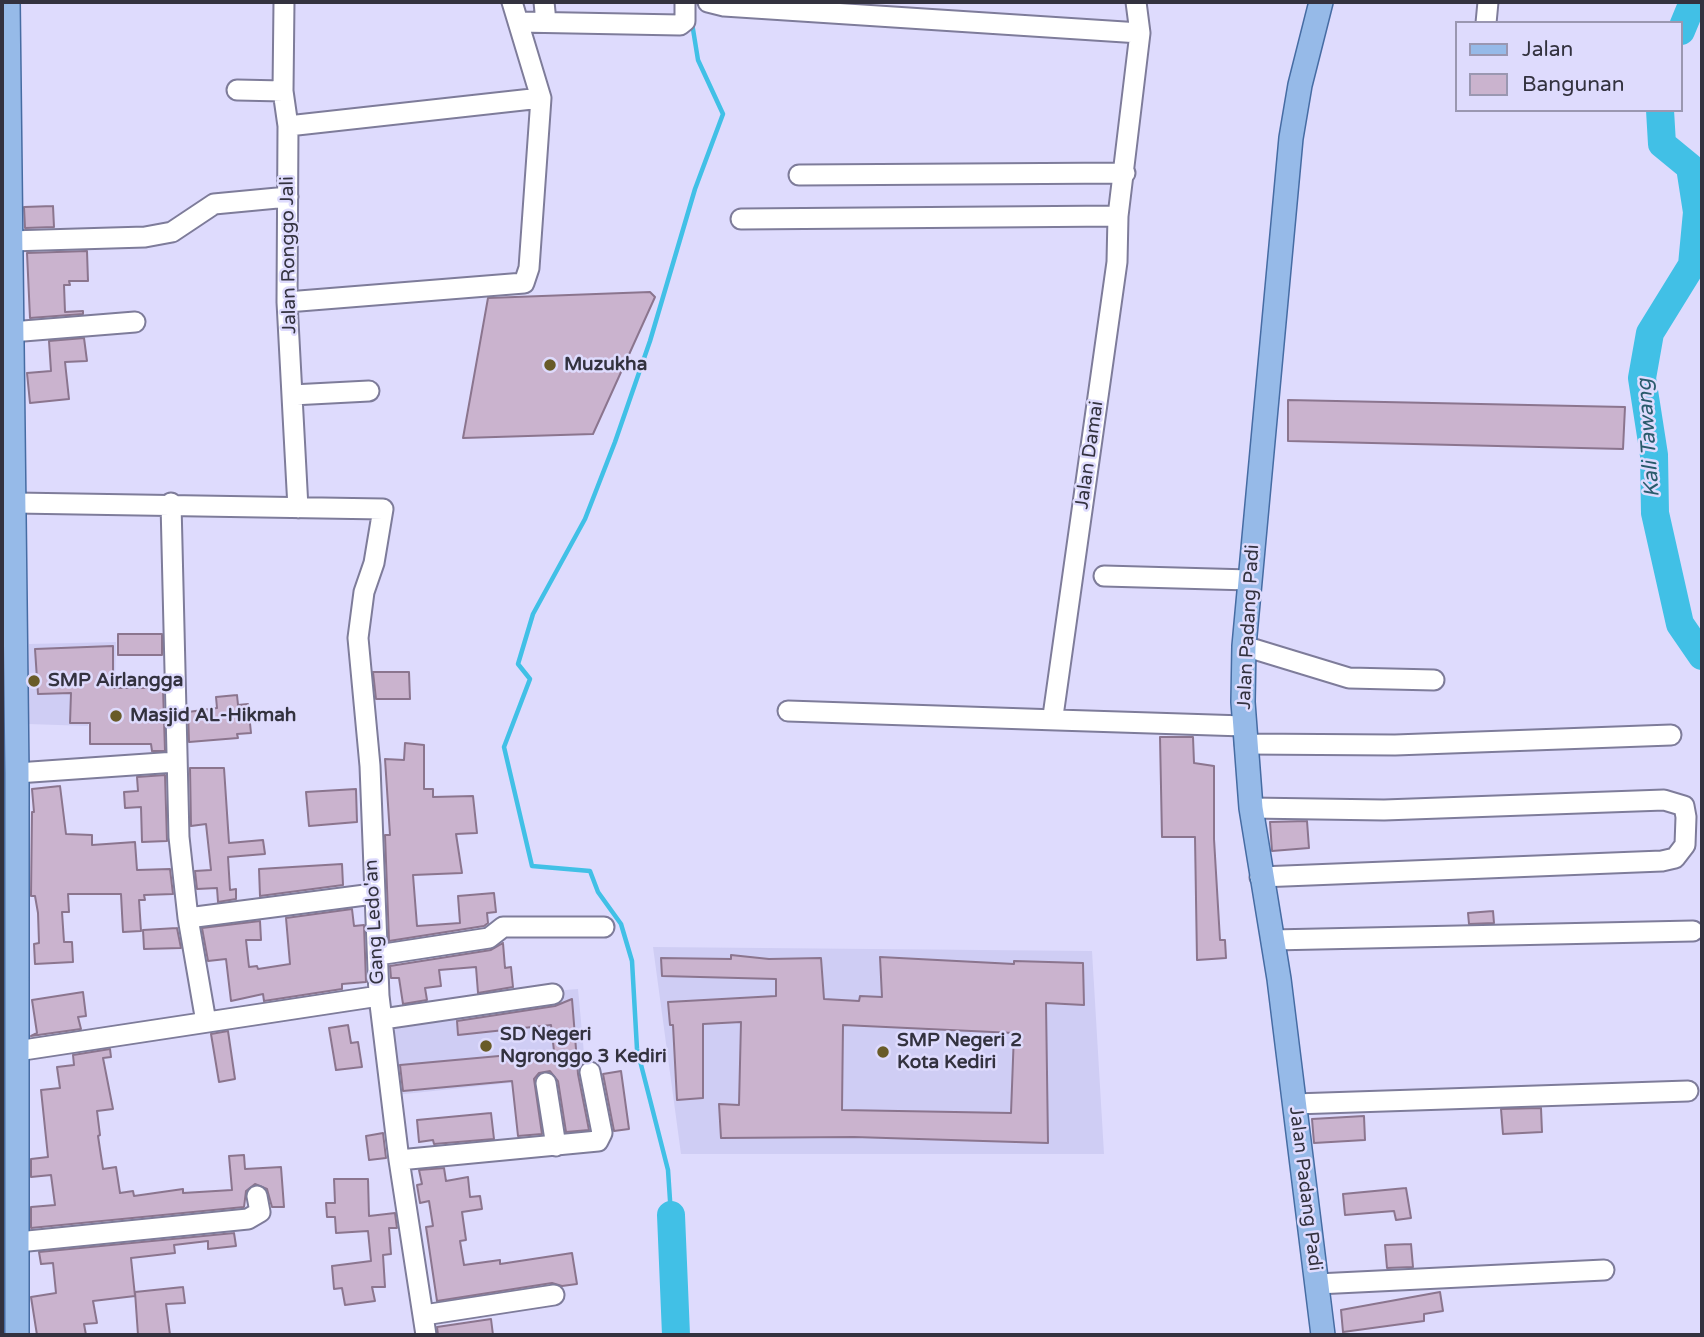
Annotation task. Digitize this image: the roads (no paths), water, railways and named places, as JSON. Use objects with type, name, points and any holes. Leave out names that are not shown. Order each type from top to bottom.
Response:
[{"type":"main road","points":[[8,2],[5,127],[10,242],[7,441],[16,503],[9,729],[18,773],[18,1242],[12,1327]]},
{"type":"main road","name":"Jalan Padang Padi","points":[[1321,2],[1293,126],[1244,646],[1245,735],[1251,808],[1272,940],[1323,1335]]},
{"type":"street","name":"Jalan Ronggo Jali","points":[[284,2],[283,91],[288,127],[287,302],[298,508]]},
{"type":"street","points":[[287,302],[524,283],[528,268],[541,98],[512,2]]},
{"type":"street","points":[[544,2],[546,22]]},
{"type":"street","points":[[518,22],[680,25],[685,21],[685,2]]},
{"type":"street","points":[[708,2],[724,6],[1140,33]]},
{"type":"street","name":"Jalan Damai","points":[[1057,720],[1053,708],[1117,262],[1118,216],[1140,33],[1136,2]]},
{"type":"street","points":[[1486,21],[1488,2]]},
{"type":"street","points":[[237,90],[283,91]]},
{"type":"street","points":[[288,127],[541,98]]},
{"type":"street","points":[[799,175],[1125,173]]},
{"type":"street","points":[[10,242],[145,237],[172,232],[214,204],[288,197]]},
{"type":"street","points":[[741,219],[1118,216]]},
{"type":"street","points":[[8,335],[135,322]]},
{"type":"street","points":[[292,395],[369,391]]},
{"type":"street","points":[[16,503],[171,503],[298,508]]},
{"type":"street","points":[[171,503],[179,837],[187,918],[206,1022]]},
{"type":"street","name":"Gang Ledo'an","points":[[298,508],[383,509],[374,563],[364,592],[358,638],[370,766],[379,996],[399,1160],[426,1335]]},
{"type":"street","points":[[1104,576],[1250,580]]},
{"type":"street","points":[[1244,646],[1349,678],[1434,680]]},
{"type":"street","points":[[788,710],[1057,720],[1395,746],[1671,735]]},
{"type":"street","points":[[18,773],[176,762]]},
{"type":"street","points":[[1251,808],[1384,810],[1664,800],[1684,806],[1686,817],[1685,845],[1675,858],[1662,861],[1261,877]]},
{"type":"street","points":[[187,918],[373,894]]},
{"type":"street","points":[[377,955],[489,938],[503,928],[604,927]]},
{"type":"street","points":[[1272,940],[1693,931]]},
{"type":"street","points":[[383,1018],[553,994]]},
{"type":"street","points":[[17,1051],[379,996]]},
{"type":"street","points":[[399,1160],[594,1142],[602,1137],[590,1073]]},
{"type":"street","points":[[546,1083],[556,1146]]},
{"type":"street","points":[[1294,1104],[1688,1091]]},
{"type":"street","points":[[18,1242],[248,1219],[260,1212],[257,1196]]},
{"type":"street","points":[[1318,1284],[1604,1270]]},
{"type":"street","points":[[424,1315],[554,1295]]},
{"type":"waterway","name":"Kali Tawang","points":[[1683,26],[1693,2]]},
{"type":"waterway","points":[[671,1215],[668,1170],[637,1049],[632,961],[621,924],[598,892],[590,871],[532,866],[504,747],[530,679],[518,664],[533,614],[585,519],[615,442],[650,341],[695,189],[723,114],[698,60],[692,23]]},
{"type":"waterway","name":"Kali Tawang","points":[[1660,112],[1662,144],[1690,167],[1697,212],[1692,265],[1650,333],[1642,378],[1654,455],[1655,513],[1680,624],[1702,656]]},
{"type":"waterway","points":[[671,1215],[676,1335]]},
{"type":"place","name":"Muzukha","points":[[550,365]]},
{"type":"place","name":"SMP Airlangga","points":[[34,681]]},
{"type":"place","name":"Masjid AL-Hikmah","points":[[116,716]]},
{"type":"place","name":"SD Negeri Ngronggo 3 Kediri","points":[[486,1046]]},
{"type":"place","name":"SMP Negeri 2 Kota Kediri","points":[[883,1052]]}]
